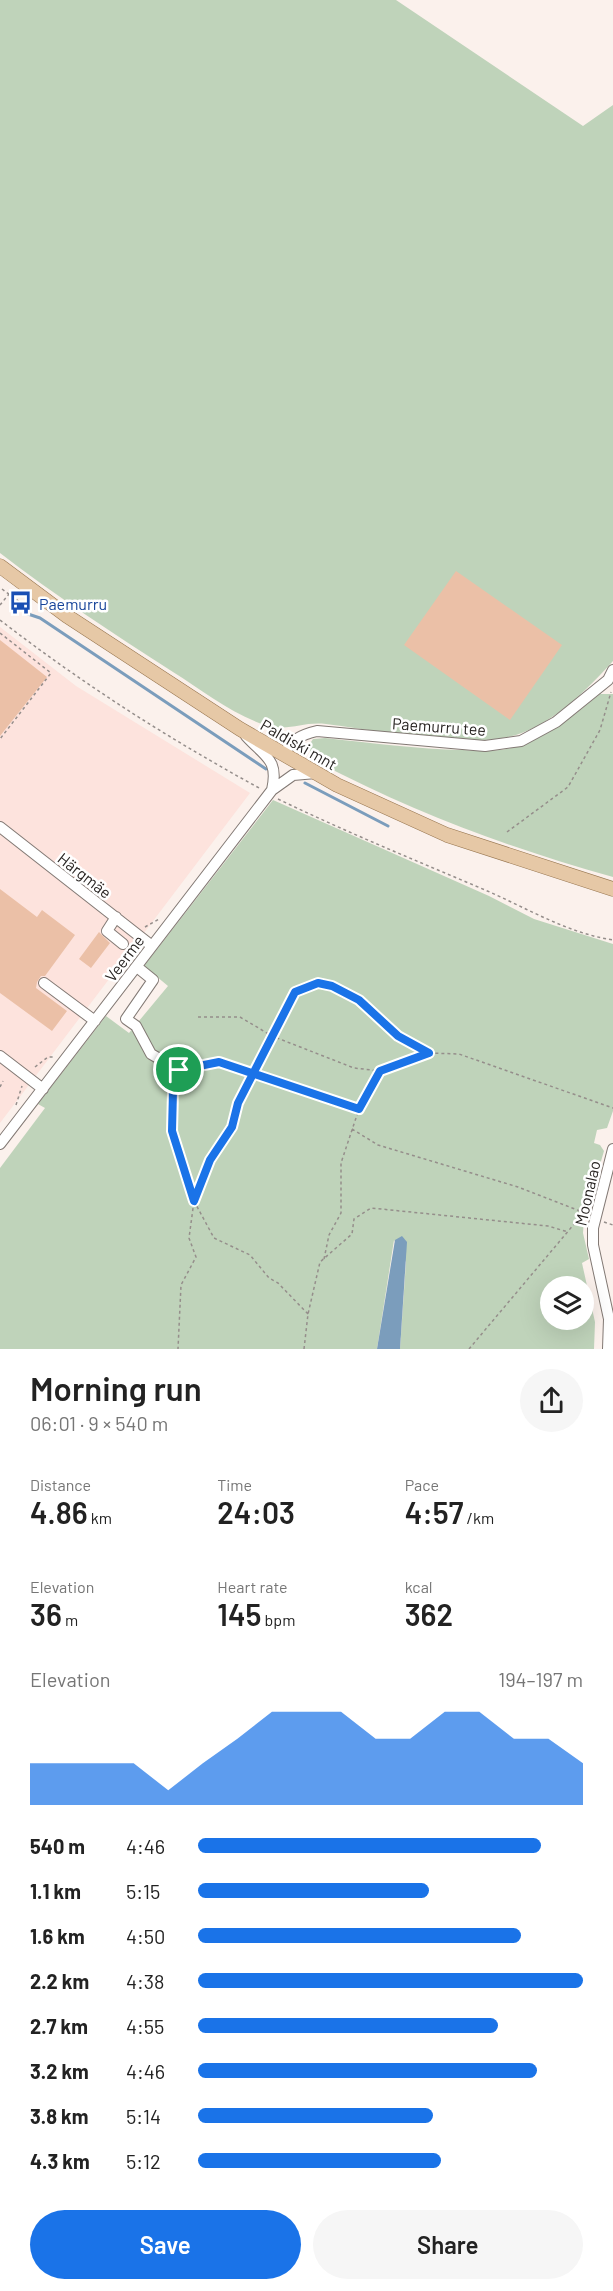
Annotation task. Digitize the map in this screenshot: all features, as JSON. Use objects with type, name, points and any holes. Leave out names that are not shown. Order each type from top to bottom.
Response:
[{"type":"main road","name":"Paldiski mnt","points":[[0,566],[67,616],[240,729],[316,773],[447,836],[613,889]]},
{"type":"street","name":"Paemurru tee","points":[[283,755],[289,744],[301,735],[317,731],[485,746],[521,741],[556,722],[610,675]]},
{"type":"street","points":[[240,729],[271,761],[275,777],[271,792]]},
{"type":"street","name":"Veerme","points":[[0,1144],[271,792],[293,775],[316,773]]},
{"type":"street","name":"Härgmäe","points":[[0,827],[152,945]]},
{"type":"street","points":[[116,918],[106,931],[123,944]]},
{"type":"street","points":[[137,967],[153,980],[126,1019],[136,1026],[151,1054],[179,1070]]},
{"type":"street","points":[[44,983],[94,1022]]},
{"type":"street","points":[[0,1056],[43,1089]]},
{"type":"street","name":"Moonalao","points":[[608,1349],[609,1319],[593,1245],[613,1149]]},
{"type":"path","points":[[2,589],[21,603]]},
{"type":"path","points":[[0,605],[9,594]]},
{"type":"path","points":[[0,620],[55,662],[129,713],[271,792],[377,845],[488,891],[525,911],[613,940]]},
{"type":"path","points":[[0,633],[51,673],[0,739]]},
{"type":"path","points":[[507,832],[568,787],[600,730],[611,696],[610,675]]},
{"type":"path","points":[[178,1349],[181,1285],[196,1257],[189,1238],[194,1201],[210,1160],[232,1127],[238,1103],[295,992],[318,983],[332,986],[359,1000],[398,1036],[429,1053]]},
{"type":"path","points":[[198,1017],[240,1017],[272,1036],[354,1068],[380,1071],[429,1053],[459,1054],[613,1108]]},
{"type":"path","points":[[309,1314],[279,1283],[269,1278],[250,1255],[214,1238],[194,1201],[172,1131],[173,1091],[179,1070],[219,1062],[359,1109]]},
{"type":"path","points":[[324,1259],[329,1235],[341,1213],[340,1176],[352,1129],[359,1109],[380,1071]]},
{"type":"path","points":[[0,1087],[3,1081]]},
{"type":"path","points":[[352,1129],[378,1145],[518,1187],[596,1224]]},
{"type":"path","points":[[304,1349],[320,1262],[352,1234],[354,1219],[371,1208],[548,1226],[568,1232]]},
{"type":"path","points":[[469,1349],[511,1296],[575,1223],[603,1222],[613,1225]]},
{"type":"shaded area","points":[[0,627],[76,686],[250,793],[0,1123]]},
{"type":"green space","points":[[0,0],[396,0],[583,126],[613,105],[613,661],[557,714],[530,730],[516,735],[473,740],[448,740],[326,724],[269,726],[248,718],[214,699],[85,614],[0,553]]},
{"type":"green space","points":[[600,694],[613,694],[613,877],[498,841],[426,813],[317,762],[311,756],[309,745],[313,739],[325,738],[446,749],[491,751],[511,748],[530,742],[551,730],[572,717]]},
{"type":"green space","points":[[273,800],[489,896],[534,919],[613,944],[613,1111],[607,1128],[597,1130],[594,1143],[600,1145],[604,1151],[584,1219],[583,1233],[589,1259],[582,1263],[585,1276],[540,1276],[540,1330],[594,1330],[594,1317],[595,1322],[594,1349],[400,1349],[406,1262],[394,1240],[377,1349],[0,1349],[0,1168],[45,1108],[38,1104],[106,1016],[129,1033],[168,986],[144,966]]},
{"type":"water","points":[[402,1236],[407,1242],[400,1349],[377,1349],[395,1240]]},
{"type":"building","points":[[456,571],[562,645],[510,720],[404,645]]},
{"type":"building","points":[[0,640],[47,677],[0,736]]},
{"type":"building","points":[[0,889],[37,917],[42,910],[75,935],[45,976],[41,976],[37,982],[36,988],[67,1011],[52,1031],[0,993]]},
{"type":"building","points":[[99,932],[110,943],[91,968],[79,959]]},
{"type":"waterway","points":[[25,613],[40,618],[266,769]]},
{"type":"waterway","points":[[305,783],[388,826]]},
{"type":"place","name":"Paemurru","points":[[21,603]]},
{"type":"route","points":[[179,1070],[173,1091],[172,1131],[194,1201],[210,1160],[232,1127],[238,1103],[253,1072],[272,1036],[288,1001],[295,992],[318,983],[332,986],[359,1000],[398,1036],[429,1053],[380,1071],[359,1109],[318,1097],[253,1072],[219,1062],[179,1070]]}]
